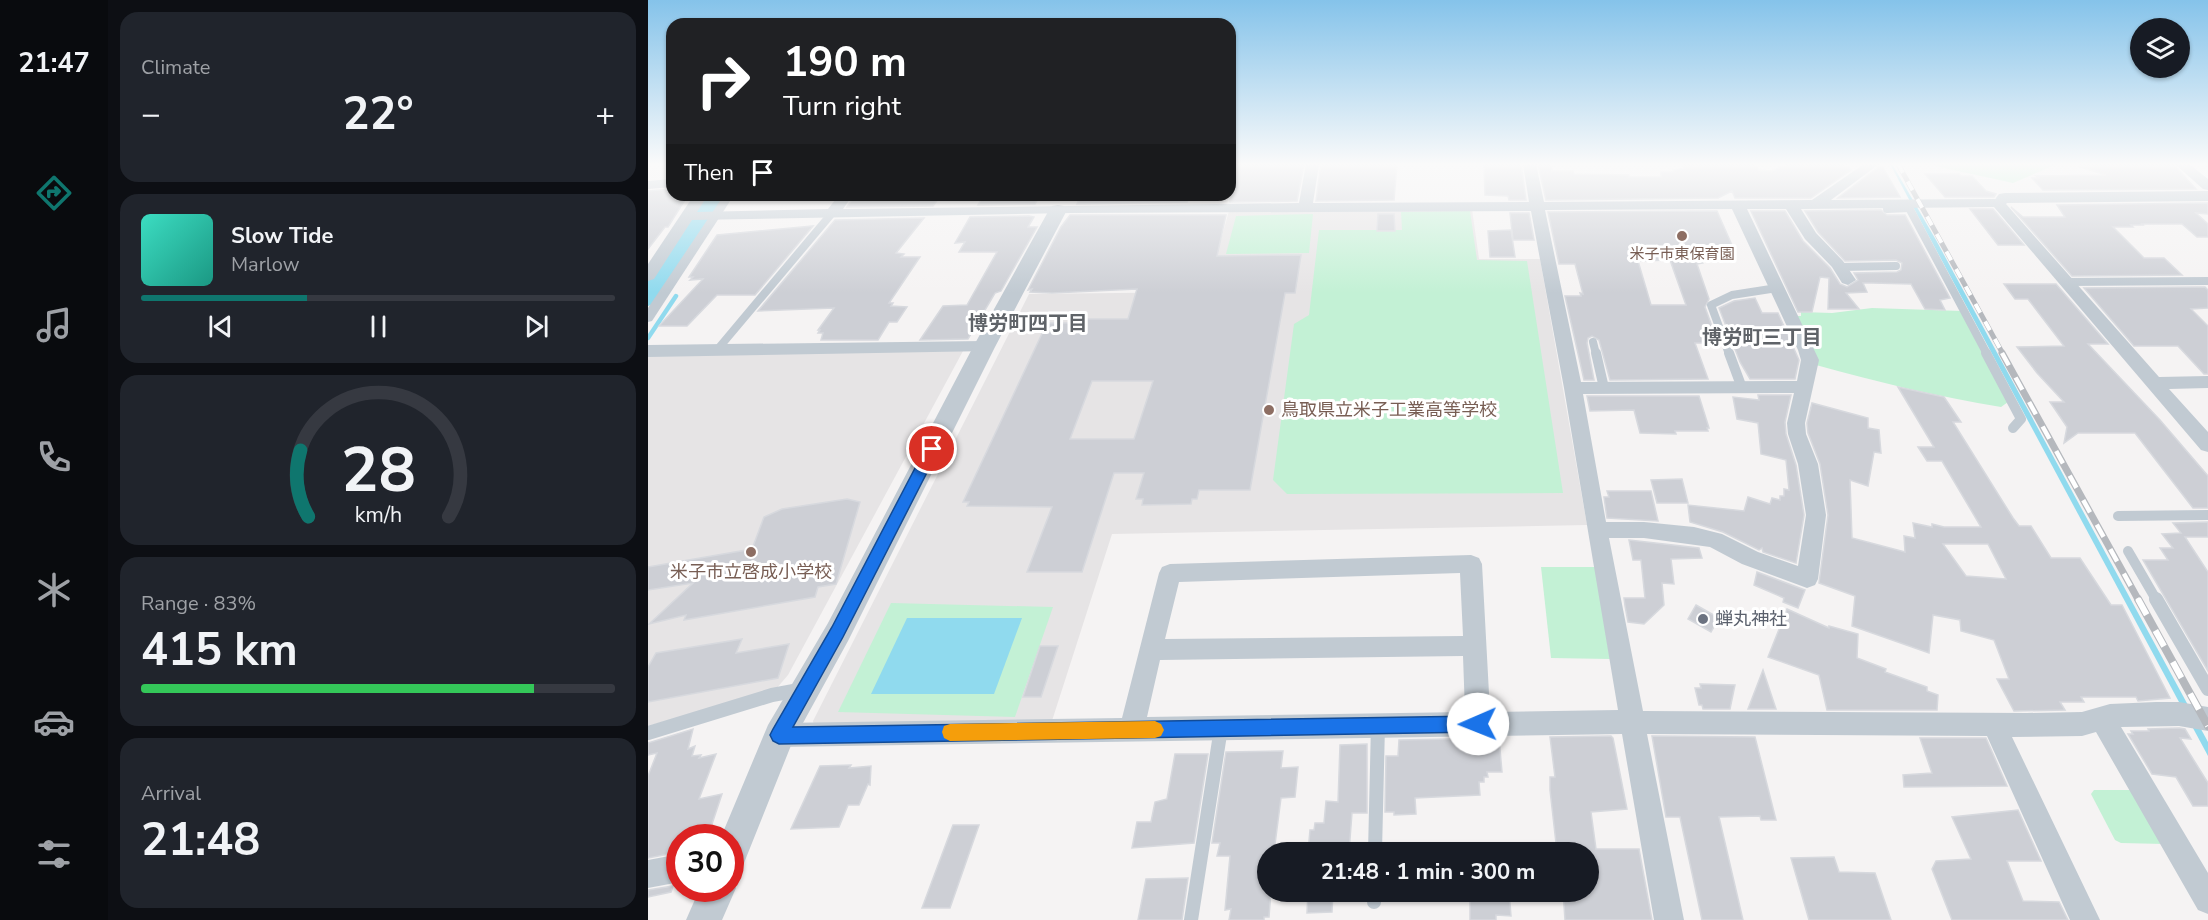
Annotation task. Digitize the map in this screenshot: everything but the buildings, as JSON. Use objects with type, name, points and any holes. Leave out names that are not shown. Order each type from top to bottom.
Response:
[{"type":"street","points":[[648,276],[695,207]]},
{"type":"street","points":[[648,318],[720,207]]},
{"type":"street","points":[[833,212],[837,207]]},
{"type":"street","points":[[691,216],[1004,207]]},
{"type":"street","points":[[743,824],[779,735],[843,622],[984,347],[1068,207]]},
{"type":"street","points":[[1221,207],[1429,207]]},
{"type":"street","points":[[1537,207],[1573,388],[1669,920]]},
{"type":"street","points":[[1597,530],[1644,530],[1694,535],[1715,540],[1750,558],[1807,579],[1816,515],[1808,464],[1797,434],[1796,423],[1810,360],[1738,207]]},
{"type":"street","points":[[1792,207],[1810,236],[1844,273]]},
{"type":"street","points":[[2006,207],[2066,282],[2208,445]]},
{"type":"street","points":[[648,252],[666,248]]},
{"type":"street","points":[[648,351],[984,347]]},
{"type":"street","points":[[2154,383],[2208,382]]},
{"type":"street","points":[[1573,388],[1805,387]]},
{"type":"street","points":[[1131,730],[1170,573],[1471,564],[1478,724]]},
{"type":"street","points":[[1152,650],[1475,646]]},
{"type":"street","points":[[779,735],[1478,724],[2082,724],[2110,716],[2179,714],[2208,719]]},
{"type":"street","points":[[2102,718],[2208,900]]},
{"type":"street","points":[[1994,725],[2085,920]]},
{"type":"street","points":[[648,874],[666,871]]},
{"type":"street","points":[[704,920],[711,902]]},
{"type":"lane","points":[[1887,209],[1901,207]]},
{"type":"lane","points":[[1908,207],[2021,419],[2013,428]]},
{"type":"lane","points":[[717,350],[833,212]]},
{"type":"lane","points":[[1844,273],[1896,266]]},
{"type":"lane","points":[[2066,282],[2208,281]]},
{"type":"lane","points":[[1742,388],[1710,305],[1726,296],[1777,288]]},
{"type":"lane","points":[[1593,342],[1604,388]]},
{"type":"lane","points":[[2118,516],[2208,515]]},
{"type":"lane","points":[[2128,551],[2208,689]]},
{"type":"lane","points":[[648,733],[772,695],[805,689]]},
{"type":"lane","points":[[1375,842],[1378,725]]},
{"type":"lane","points":[[1191,920],[1221,728]]},
{"type":"shaded area","name":"鳥取県立米子工業高等学校","points":[[1472,209],[1479,259],[1540,259],[1587,525],[1112,534],[1050,727],[814,726],[813,721],[1029,294],[1206,292],[1229,211]]},
{"type":"shaded area","name":"米子市立啓成小学校","points":[[963,351],[788,675],[776,689],[648,726],[648,354]]},
{"type":"green space","points":[[1470,211],[1477,260],[1527,261],[1563,493],[1287,494],[1273,480],[1294,324],[1309,315],[1319,230],[1402,230],[1401,212]]},
{"type":"green space","points":[[1313,214],[1309,253],[1226,254],[1236,216]]},
{"type":"green space","points":[[1872,308],[1962,311],[2008,402],[2001,407],[1955,399],[1816,365],[1797,316],[1801,316],[1801,312],[1832,313]]},
{"type":"green space","points":[[1541,567],[1595,567],[1610,659],[1551,658]]},
{"type":"green space","points":[[891,603],[1053,607],[1015,717],[838,712]]},
{"type":"green space","points":[[2094,790],[2134,790],[2164,844],[2121,843],[2115,840],[2091,794]]},
{"type":"water","points":[[1913,207],[1917,207],[1936,240],[2208,742],[2208,756]]},
{"type":"water","points":[[907,618],[1022,618],[994,694],[871,694]]},
{"type":"waterway","points":[[648,297],[709,207]]},
{"type":"waterway","points":[[648,338],[676,296]]},
{"type":"railway","points":[[1922,207],[2003,354]]},
{"type":"railway","points":[[2002,353],[2139,601]]},
{"type":"railway","points":[[2138,599],[2208,726]]},
{"type":"slow traffic","points":[[950,732],[1155,730]]},
{"type":"place","name":"米子市東保育園","points":[[1682,236]]},
{"type":"place","name":"鳥取県立米子工業高等学校","points":[[1269,410]]},
{"type":"place","name":"米子市立啓成小学校","points":[[751,552]]},
{"type":"place","name":"蝉丸神社","points":[[1703,619]]},
{"type":"district","name":"博労町四丁目","points":[[1028,323]]},
{"type":"district","name":"博労町三丁目","points":[[1762,337]]},
{"type":"route","points":[[932,449],[838,632],[779,735],[1478,724]]}]
